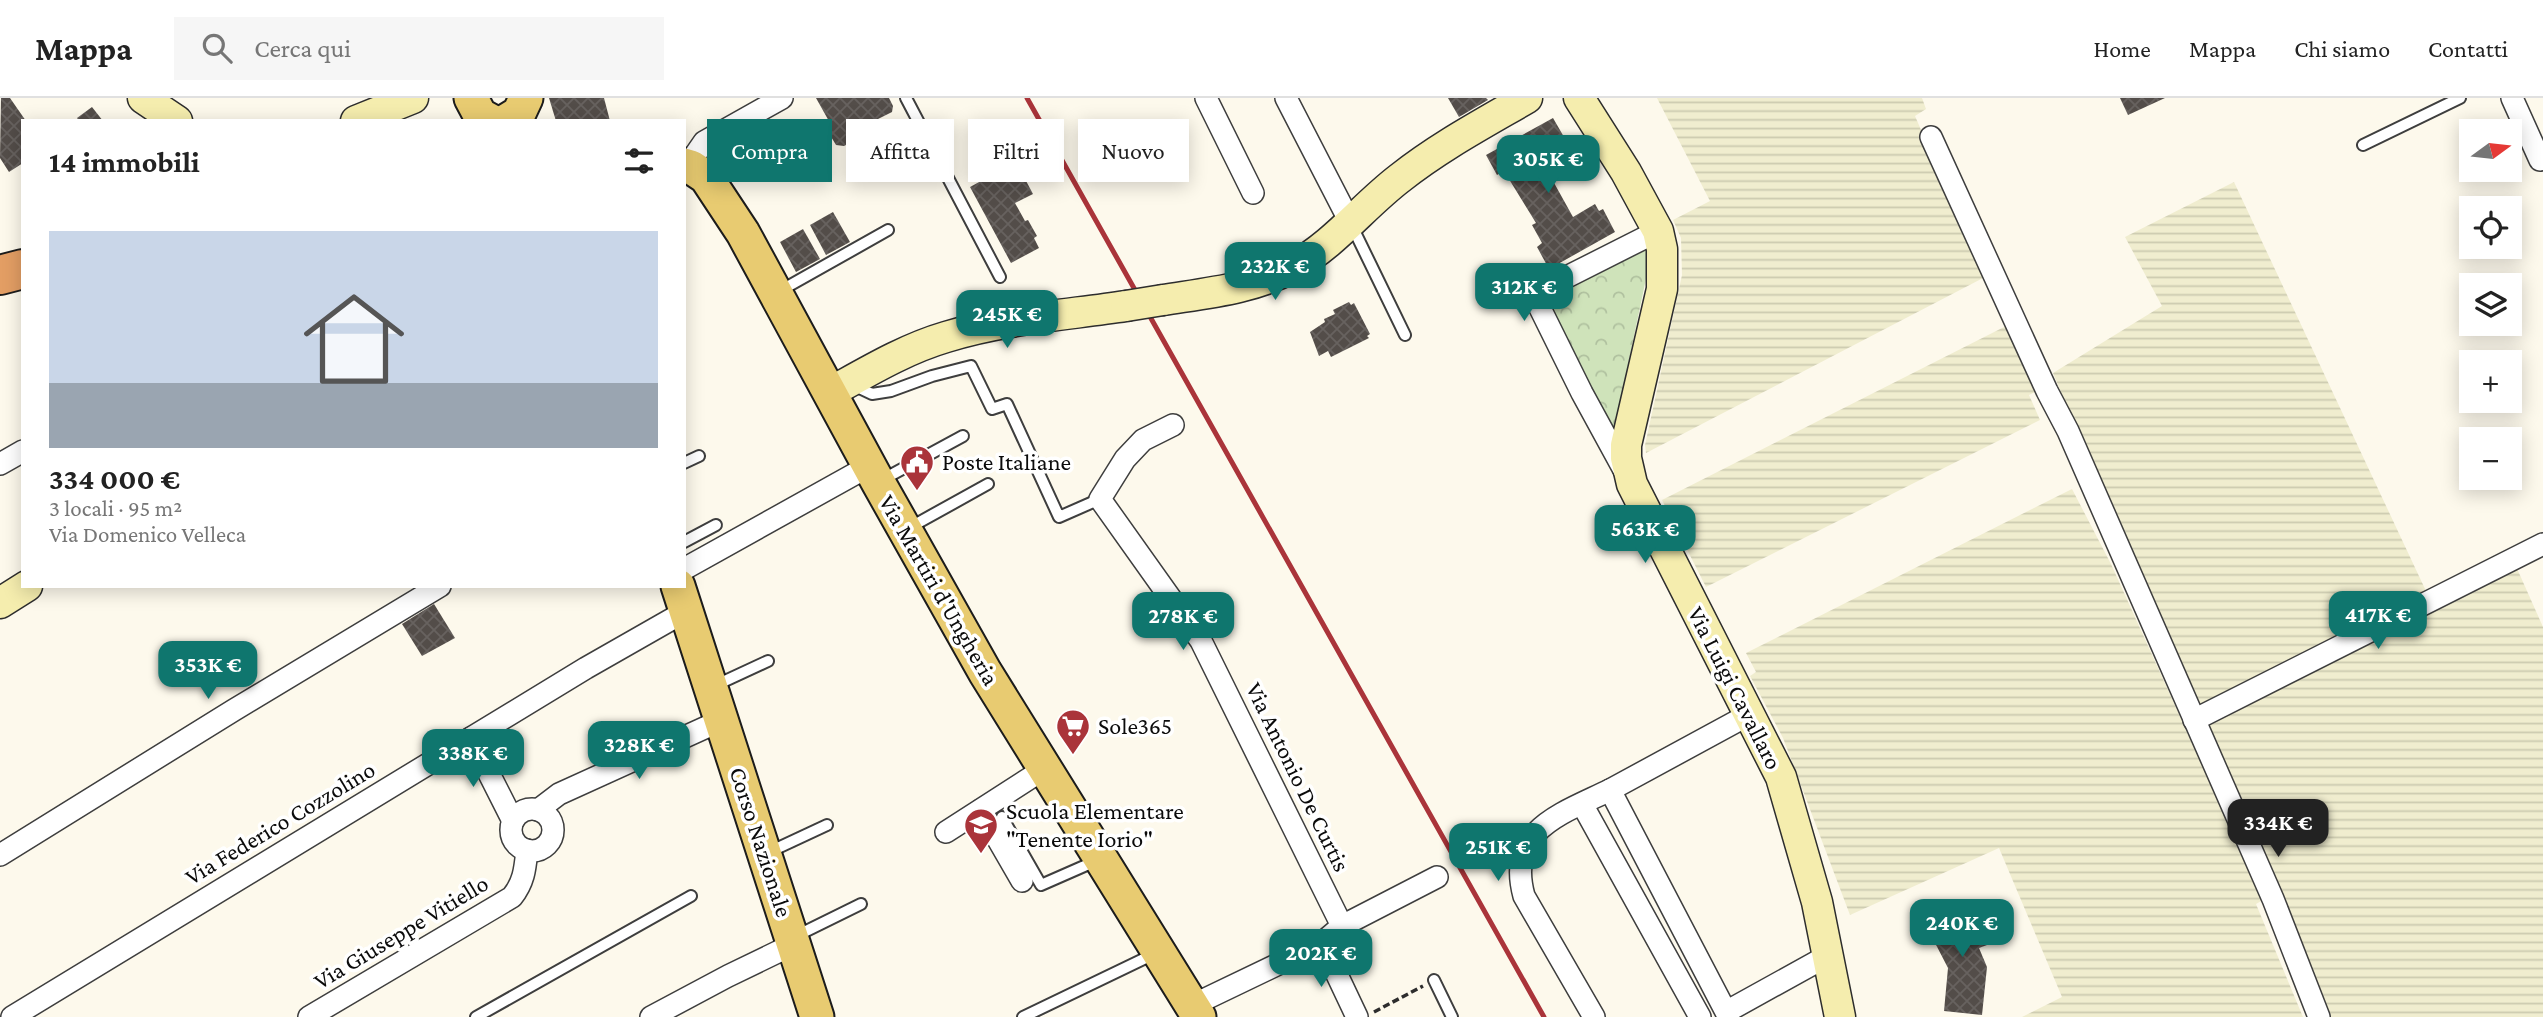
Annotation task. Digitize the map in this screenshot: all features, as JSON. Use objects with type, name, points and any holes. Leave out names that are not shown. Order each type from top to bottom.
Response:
[{"type":"highway","points":[[0,250],[21,245]]},
{"type":"highway","points":[[0,275],[21,270]]},
{"type":"main road","points":[[471,98],[480,115],[487,119]]},
{"type":"main road","points":[[509,119],[519,113],[527,98]]},
{"type":"main road","points":[[527,98],[535,119]]},
{"type":"main road","name":"Via Martiri d'Ungheria","points":[[688,166],[706,177],[715,188],[776,293],[839,388],[873,474],[985,672],[1196,1011]]},
{"type":"main road","name":"Corso Nazionale","points":[[682,599],[817,1017]]},
{"type":"street","points":[[143,98],[174,119]]},
{"type":"street","points":[[361,119],[413,98]]},
{"type":"street","points":[[688,166],[704,142],[782,98]]},
{"type":"street","points":[[1206,98],[1253,193]]},
{"type":"street","points":[[1286,98],[1351,224]]},
{"type":"street","points":[[839,388],[911,350],[963,332],[1234,288],[1274,276],[1309,257],[1351,224],[1397,180],[1424,160],[1527,98]]},
{"type":"street","name":"Via Luigi Cavallaro","points":[[1579,98],[1626,172],[1658,231],[1664,268],[1662,289],[1626,445],[1632,484],[1751,714],[1788,800],[1808,865],[1840,1017]]},
{"type":"street","points":[[2512,98],[2541,163]]},
{"type":"street","points":[[1931,137],[2047,391],[2068,431],[2273,899],[2319,1017]]},
{"type":"street","points":[[1632,484],[1582,393],[1533,294],[1658,231]]},
{"type":"street","points":[[1100,499],[1125,459],[1143,440],[1173,425]]},
{"type":"street","points":[[0,464],[21,452]]},
{"type":"street","points":[[686,568],[873,474]]},
{"type":"street","name":"Via Antonio De Curtis","points":[[1100,499],[1201,641],[1342,926]]},
{"type":"street","points":[[2194,720],[2543,544]]},
{"type":"street","points":[[0,603],[24,588]]},
{"type":"street","points":[[0,855],[437,588]]},
{"type":"street","name":"Via Federico Cozzolino","points":[[12,1017],[586,668],[682,599]]},
{"type":"street","points":[[1594,1017],[1524,896],[1519,878],[1520,859],[1527,842],[1539,827],[1751,714]]},
{"type":"street","points":[[538,810],[559,794],[722,720]]},
{"type":"street","points":[[471,738],[513,821]]},
{"type":"street","points":[[947,832],[1044,769]]},
{"type":"street","points":[[1610,790],[1722,1015],[1829,955]]},
{"type":"street","points":[[1582,804],[1700,1017]]},
{"type":"street","points":[[526,810],[538,810],[549,818],[553,832],[551,839],[541,849],[527,850],[515,842],[511,828],[513,821],[526,810]]},
{"type":"street","points":[[981,810],[1023,881]]},
{"type":"street","name":"Via Giuseppe Vitiello","points":[[309,1017],[512,897],[522,885],[525,876],[527,850]]},
{"type":"street","points":[[1196,1011],[1322,943],[1342,926],[1437,877]]},
{"type":"street","points":[[651,1017],[793,941]]},
{"type":"street","points":[[1322,943],[1357,1017]]},
{"type":"lane","points":[[906,98],[1000,277]]},
{"type":"lane","points":[[2364,145],[2460,98]]},
{"type":"lane","points":[[1351,224],[1405,335]]},
{"type":"lane","points":[[776,293],[888,230]]},
{"type":"lane","points":[[839,388],[872,394],[891,391],[971,366],[992,409],[1007,404],[1059,517],[1100,499]]},
{"type":"lane","points":[[873,474],[963,436]]},
{"type":"lane","points":[[686,462],[699,456]]},
{"type":"lane","points":[[904,530],[988,484]]},
{"type":"lane","points":[[686,541],[716,525]]},
{"type":"lane","points":[[711,687],[768,661]]},
{"type":"lane","points":[[1002,817],[1041,885],[1101,859]]},
{"type":"lane","points":[[765,854],[827,825]]},
{"type":"lane","points":[[476,1017],[691,895]]},
{"type":"lane","points":[[793,941],[861,904]]},
{"type":"lane","points":[[1023,1017],[1160,951]]},
{"type":"lane","points":[[1434,980],[1452,1017]]},
{"type":"path","points":[[1364,1017],[1434,980]]},
{"type":"shaded area","points":[[1657,98],[1922,98],[1926,109],[1915,116],[1985,277],[1646,453],[1645,445],[1682,275],[1681,238],[1673,220],[1710,201]]},
{"type":"shaded area","points":[[2234,182],[2426,591],[2197,713],[2053,373],[2162,306],[2125,237]]},
{"type":"shaded area","points":[[2008,325],[2039,390],[2029,395],[2040,420],[1706,587],[1662,500]]},
{"type":"shaded area","points":[[2072,489],[2111,564],[2263,900],[2256,904],[2303,1017],[2022,1017],[2062,997],[1999,848],[1850,915],[1783,738],[1750,676],[1756,672],[1746,653]]},
{"type":"shaded area","points":[[2515,564],[2543,627],[2543,1017],[2331,1017],[2204,720]]},
{"type":"green space","points":[[1647,243],[1648,269],[1614,432],[1543,295]]},
{"type":"building","points":[[1,98],[10,98],[25,119],[21,119],[21,164],[9,172],[0,158]]},
{"type":"building","points":[[549,98],[604,98],[609,119],[555,119]]},
{"type":"building","points":[[816,98],[889,98],[893,106],[892,112],[878,119],[846,119],[844,146],[836,145],[832,138],[832,119],[828,119]]},
{"type":"building","points":[[1448,98],[1486,98],[1488,100],[1459,117]]},
{"type":"building","points":[[2120,98],[2165,98],[2128,115]]},
{"type":"building","points":[[92,107],[101,119],[78,119]]},
{"type":"building","points":[[1553,118],[1564,137],[1559,140],[1565,150],[1543,163],[1573,217],[1595,204],[1599,211],[1603,209],[1615,232],[1549,269],[1537,247],[1542,243],[1532,225],[1536,223],[1504,171],[1497,175],[1486,155]]},
{"type":"building","points":[[979,182],[1027,182],[1033,194],[1015,203],[1037,236],[1034,238],[1039,248],[1011,263],[970,187]]},
{"type":"building","points":[[833,212],[850,242],[826,255],[810,225]]},
{"type":"building","points":[[803,229],[820,259],[796,272],[780,242]]},
{"type":"building","points":[[1349,302],[1351,305],[1354,303],[1370,334],[1367,336],[1369,338],[1331,357],[1328,351],[1319,356],[1310,332],[1325,322],[1324,319],[1335,314],[1333,310]]},
{"type":"building","points":[[434,604],[455,638],[422,656],[402,624]]},
{"type":"building","points":[[1967,899],[1987,945],[1979,948],[1987,967],[1982,1015],[1944,1011],[1948,968],[1933,939],[1937,936],[1936,924],[1945,916],[1943,910]]},
{"type":"railway","points":[[1027,98],[1544,1017]]},
{"type":"place","name":"Poste Italiane","points":[[917,492]]},
{"type":"place","name":"Sole365","points":[[1073,756]]},
{"type":"place","name":"Scuola Elementare \"Tenente Iorio\"","points":[[981,855]]}]
